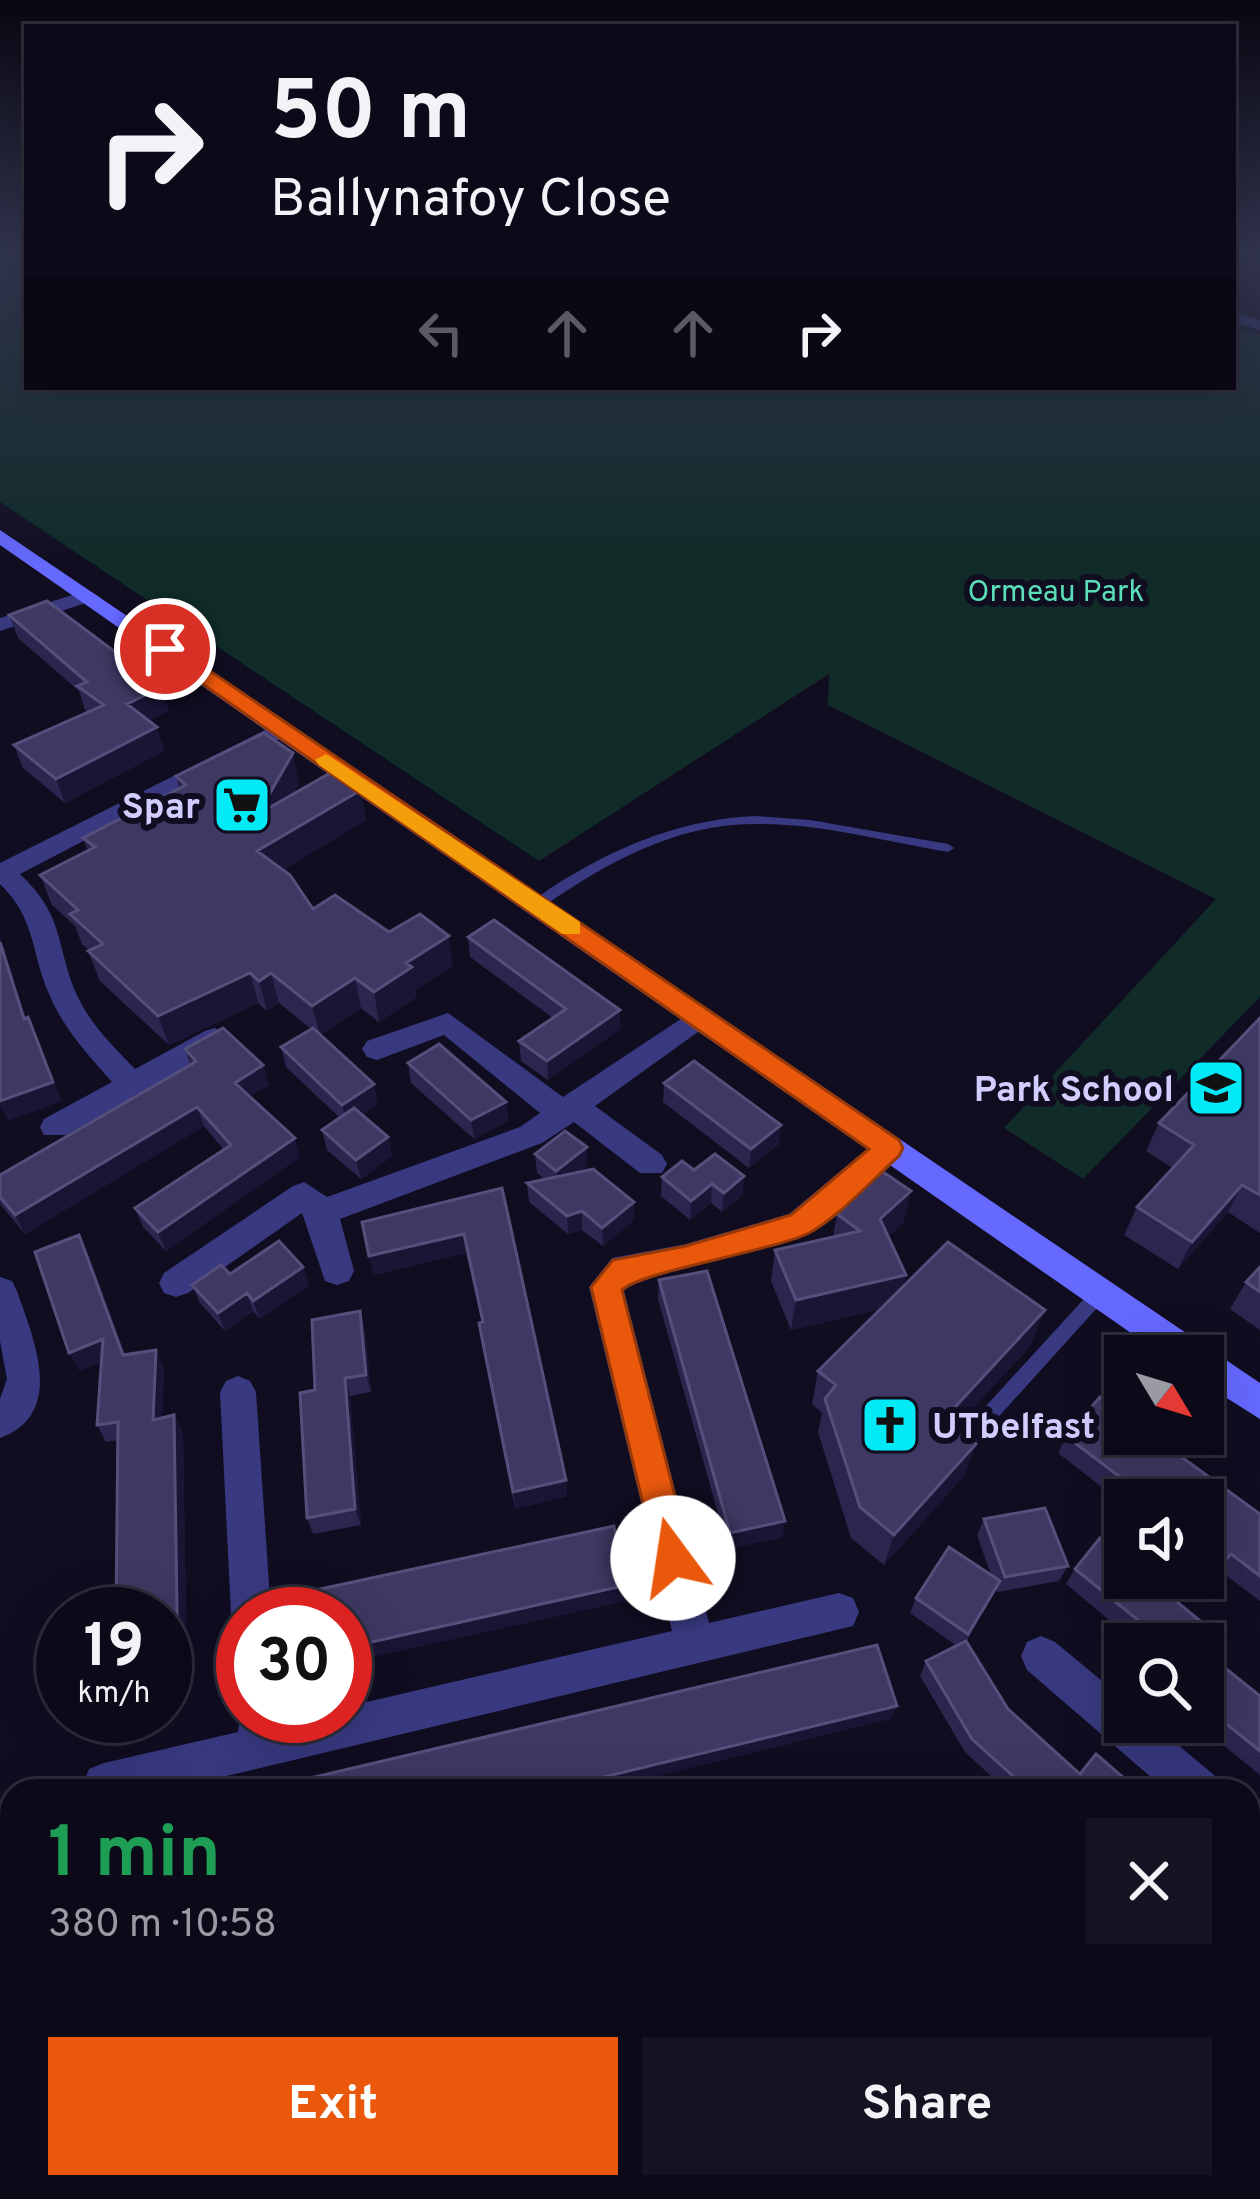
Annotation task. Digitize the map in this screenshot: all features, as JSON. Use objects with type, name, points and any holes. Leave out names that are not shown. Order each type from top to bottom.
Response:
[{"type":"main road","points":[[0,536],[1161,1335]]},
{"type":"main road","points":[[1224,1378],[1259,1401]]},
{"type":"street","points":[[0,625],[88,596]]},
{"type":"street","points":[[132,1085],[88,1037],[71,1009],[36,904],[2,873],[281,729]]},
{"type":"street","points":[[322,1212],[502,1148],[568,1110],[698,1016]]},
{"type":"street","points":[[377,1049],[448,1023],[651,1164]]},
{"type":"street","points":[[55,1127],[215,1038]]},
{"type":"street","points":[[695,1646],[606,1287],[624,1268],[686,1258],[800,1224],[889,1148]]},
{"type":"street","points":[[176,1282],[304,1195],[322,1212],[337,1270]]},
{"type":"street","points":[[0,1292],[26,1377],[21,1402],[0,1422]]},
{"type":"street","points":[[238,1393],[249,1587]]},
{"type":"street","points":[[372,1710],[695,1646],[839,1612]]},
{"type":"street","points":[[1041,1656],[1186,1779]]},
{"type":"street","points":[[119,1779],[226,1743]]},
{"type":"lane","points":[[536,905],[614,858],[668,834],[730,820],[801,825],[948,848]]},
{"type":"lane","points":[[958,1449],[1100,1293]]},
{"type":"green space","name":"Ormeau Park","points":[[0,360],[24,360],[24,390],[1236,390],[1236,360],[1260,360],[1260,997],[1083,1179],[1004,1128],[1216,899],[828,705],[829,674],[539,861],[0,502]]},
{"type":"building","points":[[47,601],[162,687],[127,704],[157,727],[56,779],[14,745],[104,705],[77,686],[87,682],[9,615]]},
{"type":"building","points":[[264,733],[293,753],[258,814],[332,772],[361,790],[257,851],[290,875],[313,909],[335,895],[389,932],[420,914],[449,936],[406,963],[412,967],[374,992],[355,978],[312,1006],[271,973],[259,981],[250,973],[158,1016],[88,951],[103,944],[70,914],[78,910],[40,875],[95,847],[83,838],[186,785],[176,776]]},
{"type":"building","points":[[494,920],[620,1010],[547,1061],[519,1041],[566,1009],[468,937]]},
{"type":"building","points":[[0,942],[24,1019],[28,1017],[53,1082],[0,1101]]},
{"type":"building","points":[[1260,1018],[1260,1195],[1242,1185],[1192,1242],[1137,1207],[1194,1145],[1159,1123]]},
{"type":"building","points":[[223,1028],[263,1065],[235,1083],[295,1138],[158,1232],[135,1208],[231,1145],[197,1107],[15,1215],[0,1197],[0,1175],[192,1064],[196,1061],[185,1049]]},
{"type":"building","points":[[313,1028],[374,1084],[342,1105],[281,1047]]},
{"type":"building","points":[[439,1044],[506,1102],[471,1120],[408,1063]]},
{"type":"building","points":[[694,1061],[781,1125],[751,1149],[664,1083]]},
{"type":"building","points":[[354,1108],[388,1137],[356,1160],[322,1130]]},
{"type":"building","points":[[565,1131],[587,1147],[556,1171],[535,1154]]},
{"type":"building","points":[[715,1154],[744,1176],[724,1193],[712,1184],[691,1201],[662,1177],[682,1161],[694,1170]]},
{"type":"building","points":[[593,1169],[634,1202],[602,1228],[582,1211],[567,1216],[527,1183]]},
{"type":"building","points":[[880,1170],[911,1191],[880,1219],[906,1275],[796,1300],[775,1250],[860,1231],[837,1214]]},
{"type":"building","points":[[502,1188],[566,1480],[513,1492],[464,1234],[369,1256],[362,1222]]},
{"type":"building","points":[[79,1235],[123,1355],[156,1350],[153,1420],[174,1415],[177,1587],[116,1587],[118,1422],[97,1425],[103,1339],[69,1353],[35,1252]]},
{"type":"building","points":[[279,1241],[303,1267],[253,1301],[247,1293],[218,1313],[192,1285],[221,1265],[230,1274]]},
{"type":"building","name":"UTbelfast","points":[[948,1242],[1045,1310],[944,1419],[976,1444],[894,1535],[860,1507],[825,1399],[836,1385],[818,1371]]},
{"type":"building","points":[[1260,1267],[1260,1292],[1246,1282]]},
{"type":"building","points":[[707,1271],[785,1521],[730,1533],[659,1280]]},
{"type":"building","points":[[360,1311],[366,1375],[345,1378],[355,1509],[307,1518],[300,1393],[315,1390],[312,1320]]},
{"type":"building","points":[[1100,1397],[1104,1400],[1104,1455],[1179,1455],[1212,1479],[1122,1479],[1066,1436]]},
{"type":"building","points":[[1224,1488],[1260,1514],[1260,1576],[1231,1554],[1227,1558]]},
{"type":"building","points":[[1045,1508],[1068,1566],[1005,1577],[984,1519]]},
{"type":"building","points":[[614,1526],[627,1585],[372,1642],[372,1587],[330,1587]]},
{"type":"building","points":[[1100,1538],[1104,1541],[1104,1592],[1075,1569]]},
{"type":"building","points":[[949,1547],[1000,1581],[968,1634],[916,1598]]},
{"type":"building","points":[[1112,1599],[1174,1599],[1203,1623],[1136,1623],[1138,1620]]},
{"type":"building","points":[[966,1641],[1008,1709],[1080,1774],[1096,1754],[1125,1779],[1013,1779],[972,1739],[926,1661]]},
{"type":"building","points":[[877,1645],[897,1706],[596,1779],[306,1779]]},
{"type":"building","points":[[1224,1667],[1260,1696],[1260,1751],[1224,1722]]},
{"type":"slow traffic","points":[[326,760],[571,928]]},
{"type":"place","name":"Spar","points":[[242,805]]},
{"type":"place","name":"Park School","points":[[1216,1088]]},
{"type":"place","name":"UTbelfast","points":[[890,1425]]},
{"type":"route","points":[[165,649],[889,1148],[800,1224],[686,1258],[624,1268],[610,1279],[607,1297],[673,1558]]}]
